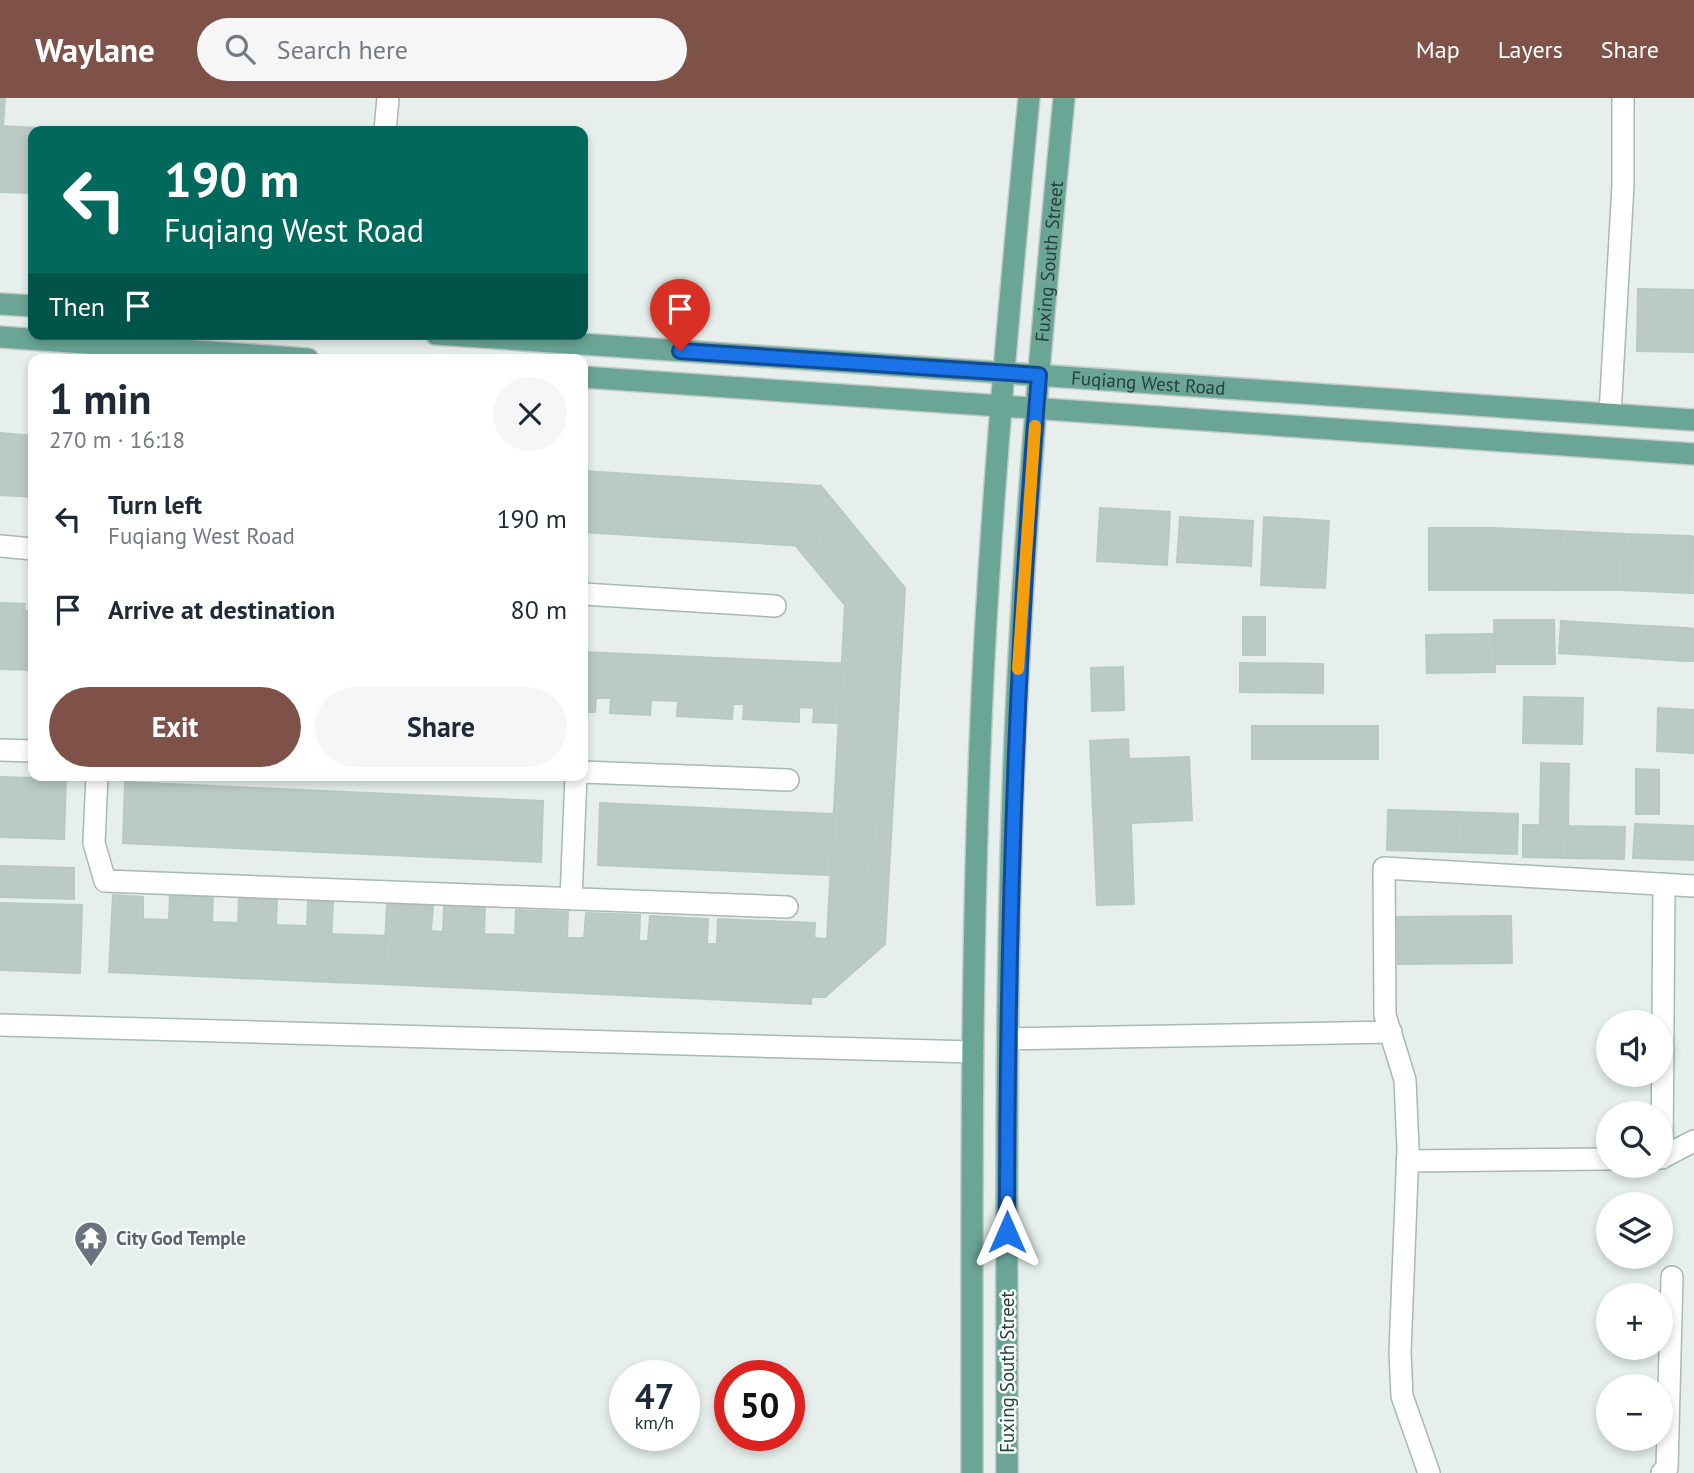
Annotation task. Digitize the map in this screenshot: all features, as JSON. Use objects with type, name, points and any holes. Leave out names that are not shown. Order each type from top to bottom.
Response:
[{"type":"main road","name":"Fuxing South Street","points":[[972,1473],[973,1052],[984,656],[1016,230],[1029,98]]},
{"type":"main road","name":"Fuxing South Street","points":[[1007,1473],[1007,1125],[1011,846],[1019,658],[1036,408],[1064,98]]},
{"type":"main road","points":[[0,304],[28,306]]},
{"type":"main road","points":[[0,337],[28,339]]},
{"type":"main road","points":[[40,340],[228,354]]},
{"type":"main road","name":"Fuqiang West Road","points":[[524,340],[1694,420]]},
{"type":"main road","name":"Fuqiang West Road","points":[[588,377],[1694,453]]},
{"type":"street","points":[[385,126],[388,98]]},
{"type":"street","points":[[1610,414],[1623,184],[1623,98]]},
{"type":"street","points":[[0,546],[28,549]]},
{"type":"street","points":[[588,594],[775,606]]},
{"type":"street","points":[[0,750],[28,751]]},
{"type":"street","points":[[588,772],[788,780]]},
{"type":"street","points":[[97,781],[94,843],[105,881],[788,907]]},
{"type":"street","points":[[571,899],[576,781]]},
{"type":"street","points":[[1429,1473],[1402,1396],[1400,1352],[1407,1161],[1405,1080],[1385,1015],[1384,868],[1694,886]]},
{"type":"street","points":[[1662,1101],[1664,884]]},
{"type":"street","points":[[0,1025],[973,1052]]},
{"type":"street","points":[[1008,1039],[1391,1032]]},
{"type":"street","points":[[1673,1151],[1694,1140]]},
{"type":"street","points":[[1407,1161],[1596,1159]]},
{"type":"street","points":[[1662,1473],[1667,1468],[1672,1277]]},
{"type":"building","points":[[0,98],[5,98],[3,126],[0,126]]},
{"type":"building","points":[[0,126],[28,127],[28,193],[0,192]]},
{"type":"building","points":[[1638,289],[1694,290],[1694,352],[1637,351]]},
{"type":"building","points":[[0,433],[28,436],[28,497],[0,495]]},
{"type":"building","points":[[588,471],[821,486],[817,547],[588,532]]},
{"type":"building","points":[[821,486],[905,588],[885,944],[825,997],[811,997],[814,938],[827,939],[845,605],[796,546],[817,547]]},
{"type":"building","points":[[1100,508],[1170,512],[1167,565],[1097,561]]},
{"type":"building","points":[[1180,517],[1253,521],[1251,566],[1177,562]]},
{"type":"building","points":[[1264,517],[1329,521],[1325,588],[1261,585]]},
{"type":"building","points":[[1429,528],[1494,528],[1494,590],[1429,590]]},
{"type":"building","points":[[1494,528],[1561,531],[1559,590],[1494,590]]},
{"type":"building","points":[[1561,531],[1625,534],[1622,590],[1559,590]]},
{"type":"building","points":[[1625,534],[1690,536],[1688,593],[1622,590]]},
{"type":"building","points":[[1690,536],[1694,537],[1694,593],[1688,593]]},
{"type":"building","points":[[0,603],[25,604],[24,611],[28,611],[28,670],[0,669]]},
{"type":"building","points":[[1243,617],[1265,617],[1265,655],[1243,655]]},
{"type":"building","points":[[1494,620],[1554,620],[1555,664],[1495,664]]},
{"type":"building","points":[[1561,621],[1628,625],[1626,657],[1559,653]]},
{"type":"building","points":[[1628,625],[1686,628],[1684,661],[1626,657]]},
{"type":"building","points":[[1686,628],[1694,629],[1694,661],[1684,661]]},
{"type":"building","points":[[1495,634],[1495,672],[1427,673],[1426,635]]},
{"type":"building","points":[[588,652],[877,665],[874,725],[813,722],[814,708],[799,707],[799,722],[743,719],[744,704],[733,704],[732,719],[677,716],[678,701],[651,700],[650,715],[610,713],[611,698],[596,698],[595,712],[588,712]]},
{"type":"building","points":[[1240,663],[1323,664],[1323,693],[1240,692]]},
{"type":"building","points":[[1123,667],[1124,710],[1092,711],[1091,668]]},
{"type":"building","points":[[1524,697],[1583,698],[1582,744],[1523,743]]},
{"type":"building","points":[[1658,708],[1694,710],[1694,753],[1657,751]]},
{"type":"building","points":[[1252,726],[1378,726],[1378,759],[1252,759]]},
{"type":"building","points":[[1128,739],[1129,759],[1189,757],[1192,820],[1131,823],[1134,904],[1097,905],[1090,741]]},
{"type":"building","points":[[1541,763],[1569,764],[1568,826],[1540,826]]},
{"type":"building","points":[[1636,769],[1659,770],[1659,814],[1636,814]]},
{"type":"building","points":[[0,777],[28,778],[28,781],[66,781],[64,839],[0,837]]},
{"type":"building","points":[[125,782],[543,801],[541,862],[123,843]]},
{"type":"building","points":[[600,803],[874,816],[871,877],[598,865]]},
{"type":"building","points":[[1388,810],[1458,812],[1456,852],[1387,850]]},
{"type":"building","points":[[1458,812],[1518,814],[1517,854],[1456,852]]},
{"type":"building","points":[[1635,824],[1694,826],[1694,860],[1633,858]]},
{"type":"building","points":[[1523,825],[1568,826],[1567,858],[1523,857]]},
{"type":"building","points":[[1568,826],[1625,827],[1624,859],[1567,858]]},
{"type":"building","points":[[0,866],[74,868],[74,899],[0,897]]},
{"type":"building","points":[[113,895],[143,897],[143,919],[169,920],[170,895],[213,897],[212,922],[238,923],[239,898],[277,900],[276,925],[307,926],[308,901],[333,902],[329,982],[109,972]]},
{"type":"building","points":[[0,903],[82,905],[80,973],[0,970]]},
{"type":"building","points":[[387,904],[433,906],[431,931],[443,932],[444,907],[485,908],[484,934],[515,935],[516,910],[568,912],[567,938],[584,938],[586,913],[640,915],[639,941],[648,941],[650,916],[708,919],[707,944],[717,944],[718,919],[815,923],[811,1004],[383,984]]},
{"type":"building","points":[[1511,916],[1512,963],[1398,964],[1397,917]]},
{"type":"building","points":[[332,934],[386,936],[383,984],[329,982]]},
{"type":"slow traffic","points":[[1018,669],[1035,426]]},
{"type":"place","name":"City God Temple","points":[[91,1268]]},
{"type":"route","points":[[680,351],[1039,375],[1019,658],[1011,846],[1007,1232]]}]
